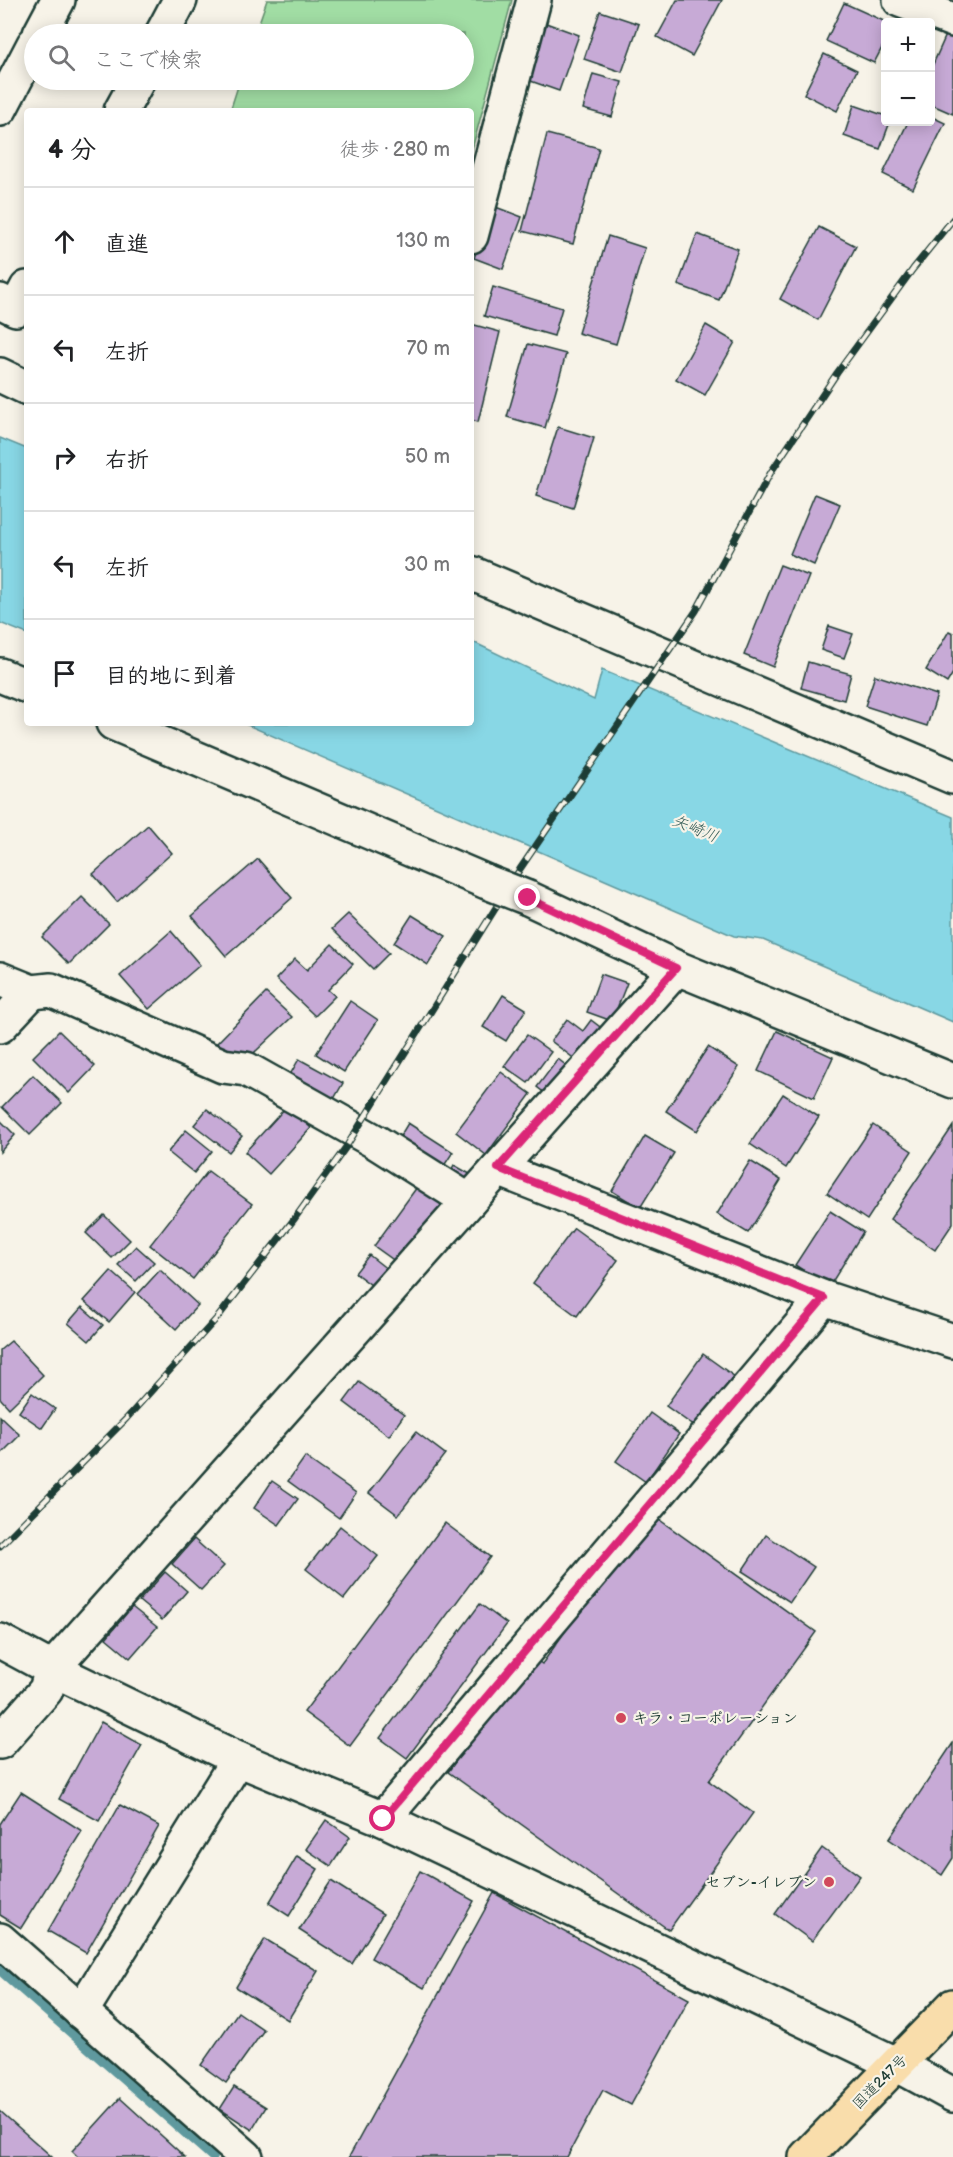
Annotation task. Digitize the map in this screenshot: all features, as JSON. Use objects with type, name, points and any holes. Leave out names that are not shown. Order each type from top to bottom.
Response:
[{"type":"highway","name":"国道247号","points":[[807,2157],[953,2006]]},
{"type":"street","points":[[45,24],[58,0]]},
{"type":"street","points":[[167,24],[180,0]]},
{"type":"street","points":[[474,225],[534,0]]},
{"type":"street","points":[[900,0],[953,20]]},
{"type":"street","points":[[0,108],[24,63]]},
{"type":"street","points":[[123,108],[133,90]]},
{"type":"street","points":[[0,301],[16,309],[24,294]]},
{"type":"street","points":[[0,375],[24,387]]},
{"type":"street","points":[[474,574],[953,777]]},
{"type":"street","points":[[0,675],[24,685]]},
{"type":"street","points":[[120,726],[528,898],[676,968],[953,1081]]},
{"type":"street","points":[[0,1742],[46,1690],[52,1669],[676,968]]},
{"type":"street","points":[[0,979],[32,992],[51,990],[223,1066],[246,1069],[376,1142],[469,1201]]},
{"type":"street","points":[[0,1026],[32,992]]},
{"type":"street","points":[[498,1168],[824,1298],[953,1341]]},
{"type":"street","points":[[383,1819],[824,1298]]},
{"type":"street","points":[[0,1641],[238,1760],[383,1819],[898,2065],[953,2095]]},
{"type":"street","points":[[81,2012],[238,1760]]},
{"type":"street","points":[[0,1940],[246,2157]]},
{"type":"green space","points":[[267,0],[512,0],[474,142],[474,108],[231,108],[237,90],[474,90],[474,24],[259,24]]},
{"type":"water","points":[[0,438],[24,448],[24,633],[0,623]]},
{"type":"water","name":"矢崎川","points":[[474,642],[594,700],[602,670],[953,817],[953,1022],[763,940],[734,936],[250,726],[474,726]]},
{"type":"building","points":[[677,0],[722,0],[692,56],[657,37]]},
{"type":"building","points":[[844,3],[881,20],[881,50],[874,63],[826,41]]},
{"type":"building","points":[[600,11],[639,24],[622,72],[584,59]]},
{"type":"building","points":[[546,23],[579,35],[559,91],[525,79]]},
{"type":"building","points":[[946,35],[953,38],[953,114],[935,106],[935,60]]},
{"type":"building","points":[[824,54],[857,70],[837,111],[804,94]]},
{"type":"building","points":[[593,74],[622,82],[612,117],[583,109]]},
{"type":"building","points":[[854,105],[881,114],[881,126],[889,126],[880,149],[844,136]]},
{"type":"building","points":[[935,118],[945,123],[913,189],[883,174],[906,126],[935,126]]},
{"type":"building","points":[[547,134],[599,148],[573,244],[522,231]]},
{"type":"building","points":[[493,206],[522,217],[503,269],[474,258]]},
{"type":"building","points":[[819,227],[856,246],[818,320],[780,299]]},
{"type":"building","points":[[697,234],[738,249],[719,300],[678,285]]},
{"type":"building","points":[[608,236],[645,248],[616,344],[578,333]]},
{"type":"building","points":[[493,287],[562,308],[554,336],[484,316]]},
{"type":"building","points":[[474,325],[500,332],[478,422],[474,421]]},
{"type":"building","points":[[706,325],[735,342],[705,395],[676,379]]},
{"type":"building","points":[[528,344],[566,354],[545,428],[507,417]]},
{"type":"building","points":[[558,427],[594,438],[573,508],[536,496]]},
{"type":"building","points":[[815,494],[840,504],[814,565],[790,554]]},
{"type":"building","points":[[780,565],[809,576],[773,667],[744,655]]},
{"type":"building","points":[[829,626],[853,634],[844,658],[821,650]]},
{"type":"building","points":[[949,631],[953,633],[953,673],[947,683],[926,670]]},
{"type":"building","points":[[808,662],[851,674],[844,700],[801,688]]},
{"type":"building","points":[[875,675],[937,695],[927,726],[865,706]]},
{"type":"building","points":[[148,825],[172,853],[117,902],[93,874]]},
{"type":"building","points":[[258,859],[292,898],[226,956],[192,916]]},
{"type":"building","points":[[82,897],[109,924],[69,964],[42,937]]},
{"type":"building","points":[[348,914],[389,953],[373,969],[332,929]]},
{"type":"building","points":[[412,915],[446,936],[428,965],[394,943]]},
{"type":"building","points":[[171,931],[200,965],[149,1009],[120,976]]},
{"type":"building","points":[[332,944],[353,964],[328,990],[335,996],[315,1016],[276,979],[295,959],[307,970]]},
{"type":"building","points":[[601,974],[627,983],[612,1021],[587,1012]]},
{"type":"building","points":[[266,993],[292,1017],[239,1067],[216,1044]]},
{"type":"building","points":[[503,995],[526,1009],[506,1041],[483,1027]]},
{"type":"building","points":[[350,1001],[378,1020],[344,1072],[316,1054]]},
{"type":"building","points":[[567,1019],[583,1031],[591,1020],[604,1030],[580,1063],[551,1041]]},
{"type":"building","points":[[59,1031],[95,1066],[69,1093],[33,1057]]},
{"type":"building","points":[[777,1031],[833,1057],[814,1098],[758,1071]]},
{"type":"building","points":[[527,1035],[551,1052],[528,1083],[504,1066]]},
{"type":"building","points":[[708,1047],[739,1067],[697,1131],[666,1111]]},
{"type":"building","points":[[299,1059],[343,1083],[331,1104],[287,1080]]},
{"type":"building","points":[[558,1059],[572,1070],[551,1098],[537,1087]]},
{"type":"building","points":[[501,1072],[531,1094],[486,1155],[456,1132]]},
{"type":"building","points":[[33,1075],[62,1103],[30,1135],[2,1107]]},
{"type":"building","points":[[783,1094],[819,1117],[786,1168],[750,1144]]},
{"type":"building","points":[[287,1106],[311,1128],[269,1174],[245,1152]]},
{"type":"building","points":[[207,1109],[242,1136],[229,1152],[194,1125]]},
{"type":"building","points":[[0,1120],[15,1135],[0,1152]]},
{"type":"building","points":[[408,1123],[453,1152],[438,1175],[393,1148]]},
{"type":"building","points":[[873,1125],[912,1151],[867,1220],[827,1193]]},
{"type":"building","points":[[953,1126],[953,1223],[935,1250],[890,1219]]},
{"type":"building","points":[[186,1130],[212,1151],[194,1173],[168,1152]]},
{"type":"building","points":[[645,1136],[674,1153],[640,1208],[612,1191]]},
{"type":"building","points":[[750,1161],[781,1180],[748,1233],[717,1214]]},
{"type":"building","points":[[454,1165],[477,1178],[467,1193],[445,1181]]},
{"type":"building","points":[[208,1171],[252,1204],[193,1279],[150,1245]]},
{"type":"building","points":[[417,1187],[442,1205],[399,1264],[374,1246]]},
{"type":"building","points":[[830,1211],[863,1232],[829,1287],[795,1265]]},
{"type":"building","points":[[104,1215],[130,1240],[112,1258],[86,1233]]},
{"type":"building","points":[[574,1228],[618,1260],[577,1316],[533,1283]]},
{"type":"building","points":[[136,1246],[154,1262],[136,1281],[118,1265]]},
{"type":"building","points":[[369,1255],[392,1273],[378,1290],[355,1273]]},
{"type":"building","points":[[160,1270],[198,1305],[176,1329],[138,1294]]},
{"type":"building","points":[[111,1271],[135,1292],[109,1322],[84,1301]]},
{"type":"building","points":[[82,1307],[103,1325],[89,1341],[68,1323]]},
{"type":"building","points":[[11,1341],[43,1375],[9,1408],[0,1398],[0,1350]]},
{"type":"building","points":[[703,1354],[735,1377],[698,1429],[666,1406]]},
{"type":"building","points":[[359,1382],[404,1415],[389,1436],[344,1402]]},
{"type":"building","points":[[32,1393],[55,1409],[42,1428],[19,1412]]},
{"type":"building","points":[[650,1413],[679,1434],[646,1482],[616,1461]]},
{"type":"building","points":[[0,1416],[20,1435],[0,1455]]},
{"type":"building","points":[[416,1432],[445,1454],[398,1515],[369,1493]]},
{"type":"building","points":[[305,1457],[356,1493],[339,1518],[288,1481]]},
{"type":"building","points":[[272,1481],[298,1499],[279,1525],[254,1508]]},
{"type":"building","name":"キラ・コーポレーション","points":[[650,1513],[816,1632],[709,1781],[753,1813],[669,1930],[448,1772],[531,1656],[542,1664]]},
{"type":"building","points":[[445,1523],[490,1557],[350,1746],[304,1712]]},
{"type":"building","points":[[340,1526],[378,1556],[344,1599],[306,1569]]},
{"type":"building","points":[[766,1535],[814,1567],[790,1602],[742,1571]]},
{"type":"building","points":[[194,1539],[224,1566],[201,1590],[172,1564]]},
{"type":"building","points":[[165,1572],[187,1591],[162,1620],[139,1601]]},
{"type":"building","points":[[480,1604],[507,1624],[407,1758],[380,1738]]},
{"type":"building","points":[[132,1607],[157,1627],[130,1658],[106,1638]]},
{"type":"building","points":[[101,1722],[142,1745],[99,1821],[59,1799]]},
{"type":"building","points":[[953,1743],[953,1858],[942,1875],[889,1839]]},
{"type":"building","points":[[21,1792],[82,1831],[21,1928],[0,1915],[0,1824]]},
{"type":"building","points":[[120,1805],[159,1826],[86,1953],[48,1931]]},
{"type":"building","points":[[326,1820],[350,1837],[331,1866],[306,1849]]},
{"type":"building","points":[[822,1848],[860,1876],[812,1941],[775,1914]]},
{"type":"building","points":[[297,1856],[318,1869],[289,1916],[269,1903]]},
{"type":"building","points":[[420,1871],[474,1901],[424,1988],[371,1958]]},
{"type":"building","points":[[331,1881],[383,1914],[352,1964],[299,1930]]},
{"type":"building","points":[[494,1893],[689,1999],[631,2105],[603,2090],[567,2157],[349,2157]]},
{"type":"building","points":[[265,1939],[318,1971],[288,2020],[236,1987]]},
{"type":"building","points":[[238,2012],[264,2030],[226,2083],[201,2065]]},
{"type":"building","points":[[234,2087],[266,2107],[252,2130],[220,2109]]},
{"type":"building","points":[[120,2098],[185,2157],[78,2157],[72,2151]]},
{"type":"building","points":[[0,2111],[52,2157],[0,2157]]},
{"type":"waterway","points":[[0,1970],[213,2157]]},
{"type":"railway","points":[[0,1546],[126,1419],[218,1317],[295,1218],[346,1147],[520,869],[696,611],[771,472],[837,373],[913,269],[953,219]]},
{"type":"place","name":"キラ・コーポレーション","points":[[621,1718]]},
{"type":"place","name":"セブン-イレブン","points":[[829,1882]]},
{"type":"route","points":[[383,1819],[824,1298],[498,1168],[676,968],[528,898]]}]
